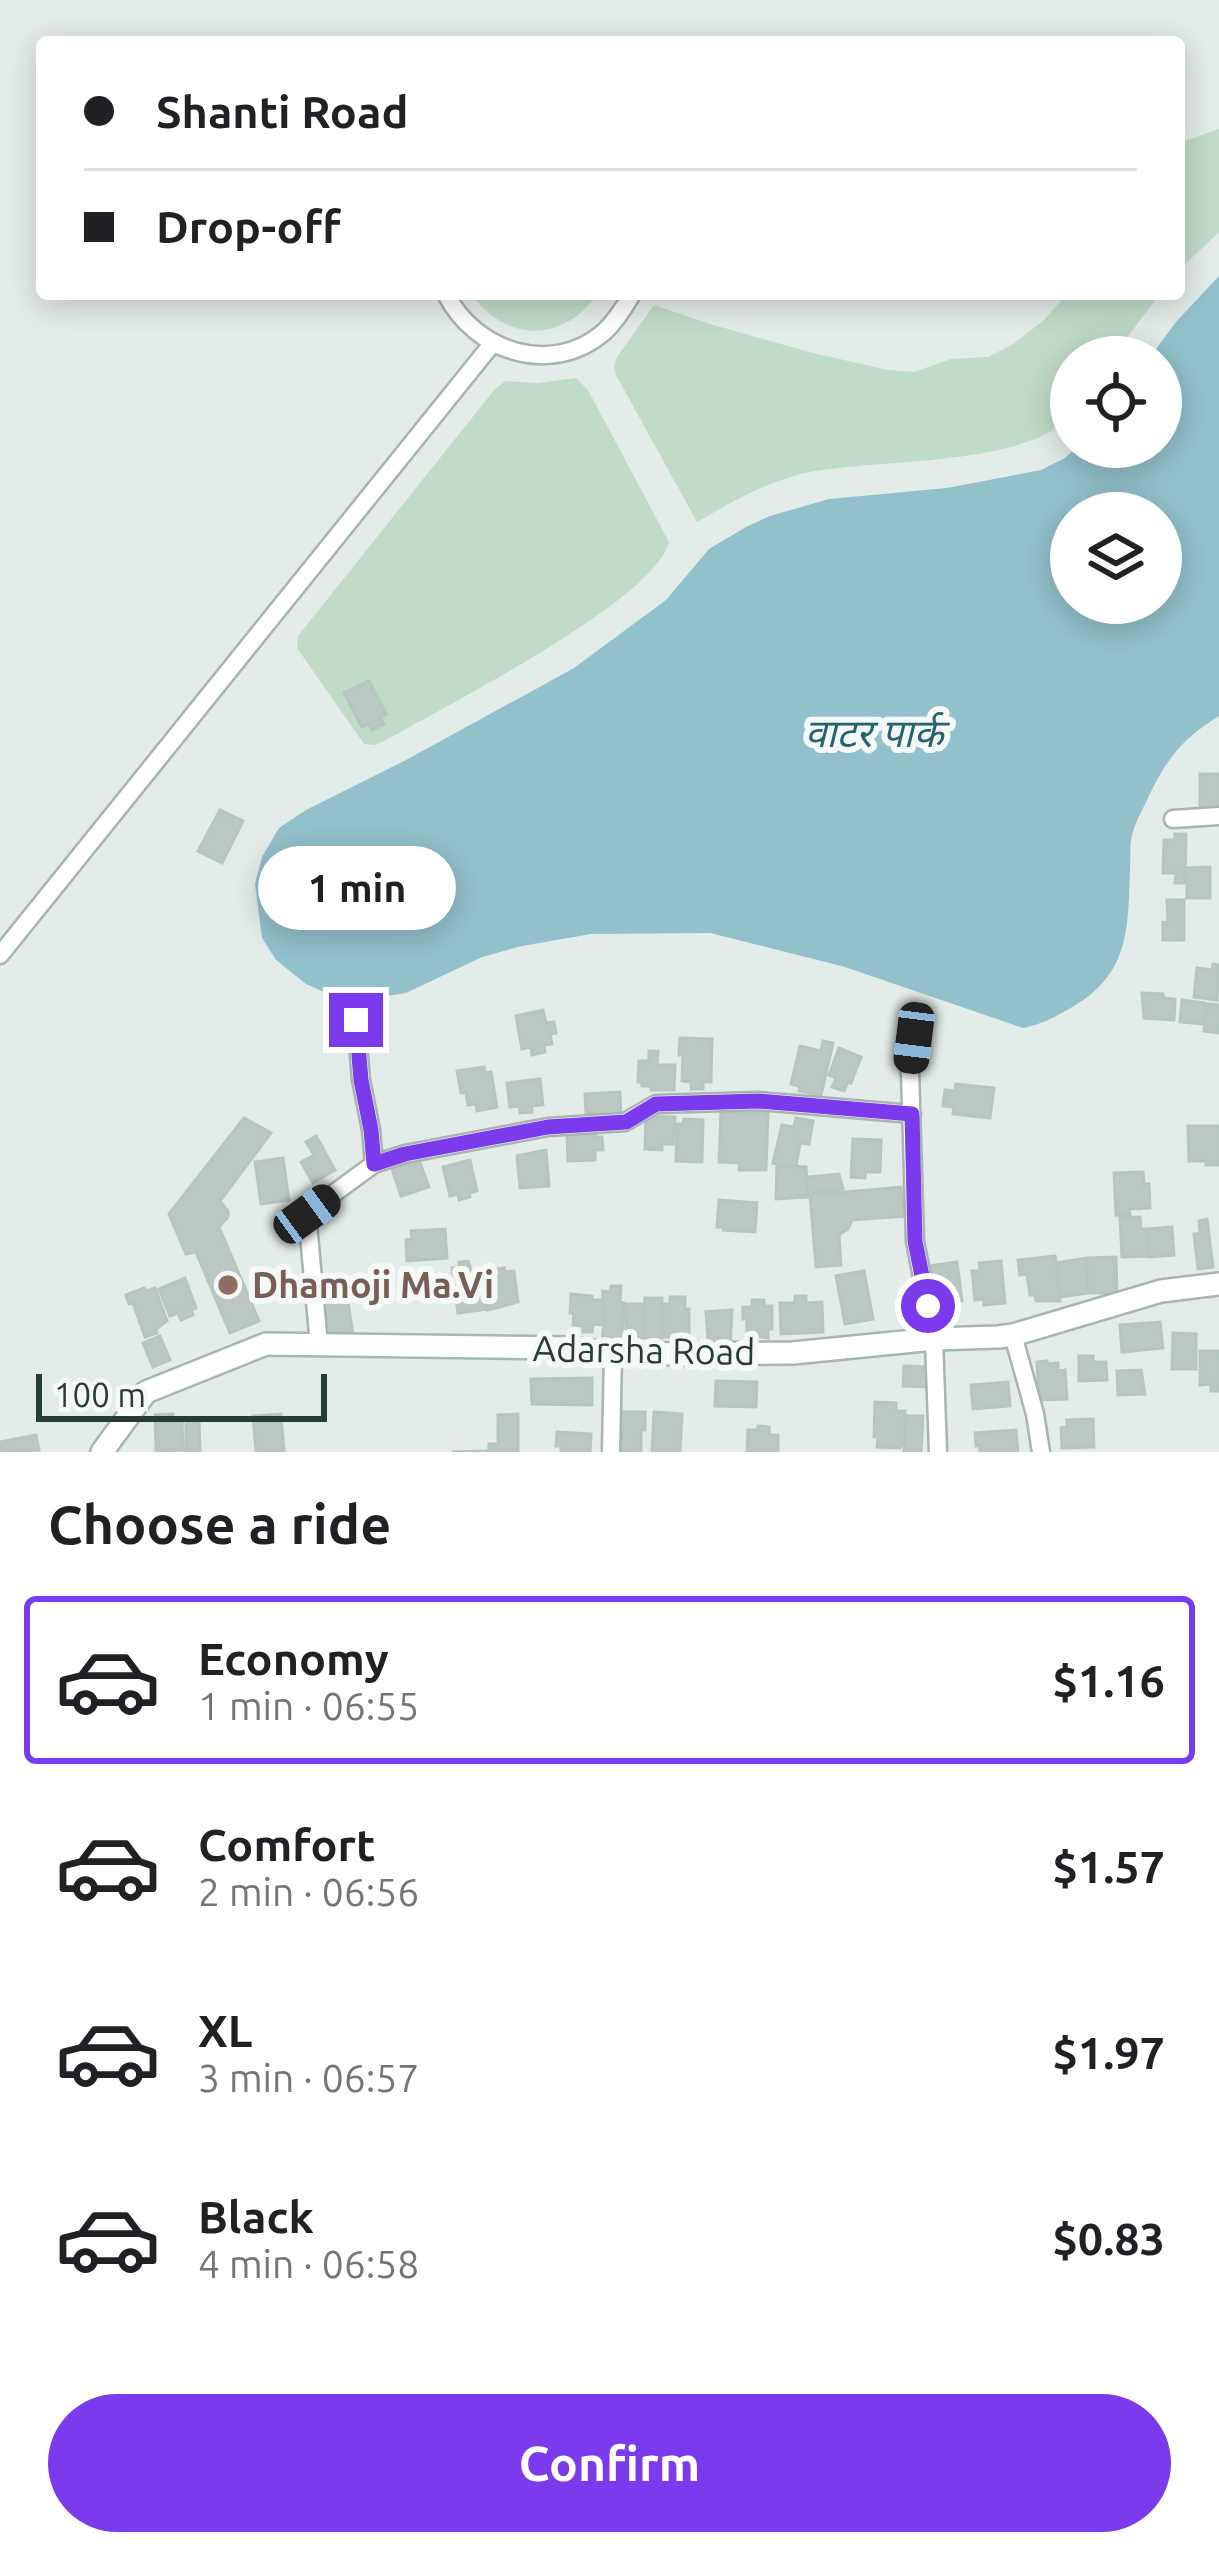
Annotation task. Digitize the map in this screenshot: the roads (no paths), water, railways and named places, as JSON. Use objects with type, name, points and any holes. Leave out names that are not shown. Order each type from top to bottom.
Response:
[{"type":"main road","name":"Adarsha Road","points":[[102,1452],[146,1391],[266,1344],[571,1348],[613,1354],[793,1353],[1013,1335],[1161,1292],[1219,1284]]},
{"type":"street","points":[[450,300],[466,325],[492,344],[521,354],[552,355],[582,346],[611,324],[628,300]]},
{"type":"street","points":[[0,956],[492,344]]},
{"type":"street","points":[[1173,819],[1219,816]]},
{"type":"street","points":[[356,1020],[374,1164]]},
{"type":"street","points":[[923,1020],[914,1038],[910,1071],[915,1241],[934,1339],[938,1452]]},
{"type":"street","points":[[320,1345],[307,1214],[374,1164],[548,1127],[626,1122],[656,1104],[758,1101],[912,1114]]},
{"type":"street","points":[[1013,1335],[1041,1452]]},
{"type":"street","points":[[611,1452],[613,1354]]},
{"type":"water","name":"वाटर पार्क","points":[[1219,276],[1219,716],[1177,751],[1138,819],[1131,841],[1122,947],[1106,979],[1074,1006],[1023,1028],[845,967],[710,933],[591,934],[522,946],[482,957],[406,993],[375,998],[333,996],[306,984],[276,960],[262,938],[255,884],[262,857],[279,828],[574,668],[666,600],[709,549],[746,527],[829,499],[947,488],[1050,466],[1182,468],[1182,336],[1166,336]]},
{"type":"place","name":"Dhamoji Ma.Vi","points":[[228,1285]]}]
